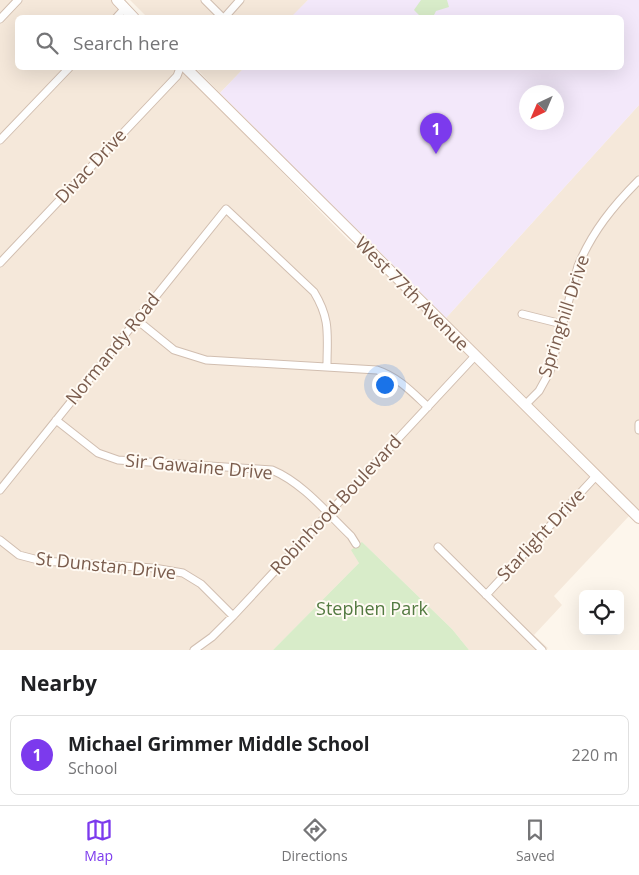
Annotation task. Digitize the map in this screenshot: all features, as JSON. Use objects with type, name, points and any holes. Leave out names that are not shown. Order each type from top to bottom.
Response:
[{"type":"street","points":[[0,19],[18,0]]},
{"type":"street","points":[[116,0],[131,15]]},
{"type":"street","points":[[205,0],[220,15]]},
{"type":"street","points":[[226,15],[240,0]]},
{"type":"street","points":[[119,15],[125,8]]},
{"type":"street","points":[[0,140],[67,70]]},
{"type":"street","name":"Divac Drive","points":[[0,263],[177,76],[179,70]]},
{"type":"street","name":"West 77th Avenue","points":[[188,70],[639,518]]},
{"type":"street","name":"Springhill Drive","points":[[526,405],[546,381],[584,251],[602,221],[639,180]]},
{"type":"street","name":"Normandy Road","points":[[0,490],[226,209],[314,292],[322,306],[327,322],[327,366]]},
{"type":"street","points":[[522,314],[562,324]]},
{"type":"street","points":[[137,320],[174,350],[191,357],[206,360],[377,370],[389,374],[403,383],[428,407]]},
{"type":"street","name":"Robinhood Boulevard","points":[[194,650],[212,638],[475,356]]},
{"type":"street","name":"Sir Gawaine Drive","points":[[56,420],[98,452],[118,460],[272,470],[284,475],[299,486],[356,544]]},
{"type":"street","points":[[639,424],[639,430]]},
{"type":"street","name":"Starlight Drive","points":[[486,595],[596,476]]},
{"type":"street","name":"St Dunstan Drive","points":[[0,540],[20,554],[42,561],[154,568],[183,573],[201,584],[233,616]]},
{"type":"street","points":[[438,547],[542,650]]},
{"type":"shaded area","points":[[0,0],[112,0],[127,15],[15,15],[15,70],[182,70],[348,240],[378,264],[630,515],[554,596],[562,605],[534,635],[548,648],[546,650],[469,650],[452,629],[362,542],[359,563],[273,650],[0,650]]},
{"type":"shaded area","points":[[130,0],[308,0],[294,15],[145,15]]},
{"type":"shaded area","points":[[308,0],[639,0],[639,105],[446,318],[359,231],[287,164],[270,143],[220,93],[242,70],[624,70],[624,15],[293,15]]},
{"type":"shaded area","points":[[198,70],[242,70],[220,93]]},
{"type":"shaded area","points":[[639,105],[639,513],[449,324],[446,318]]},
{"type":"green space","points":[[421,0],[447,0],[449,7],[436,11],[434,15],[419,15],[414,10]]},
{"type":"green space","name":"Stephen Park","points":[[362,542],[452,629],[469,650],[273,650],[359,563],[351,550]]},
{"type":"place","name":"Michael Grimmer Middle School","points":[[436,154]]}]
